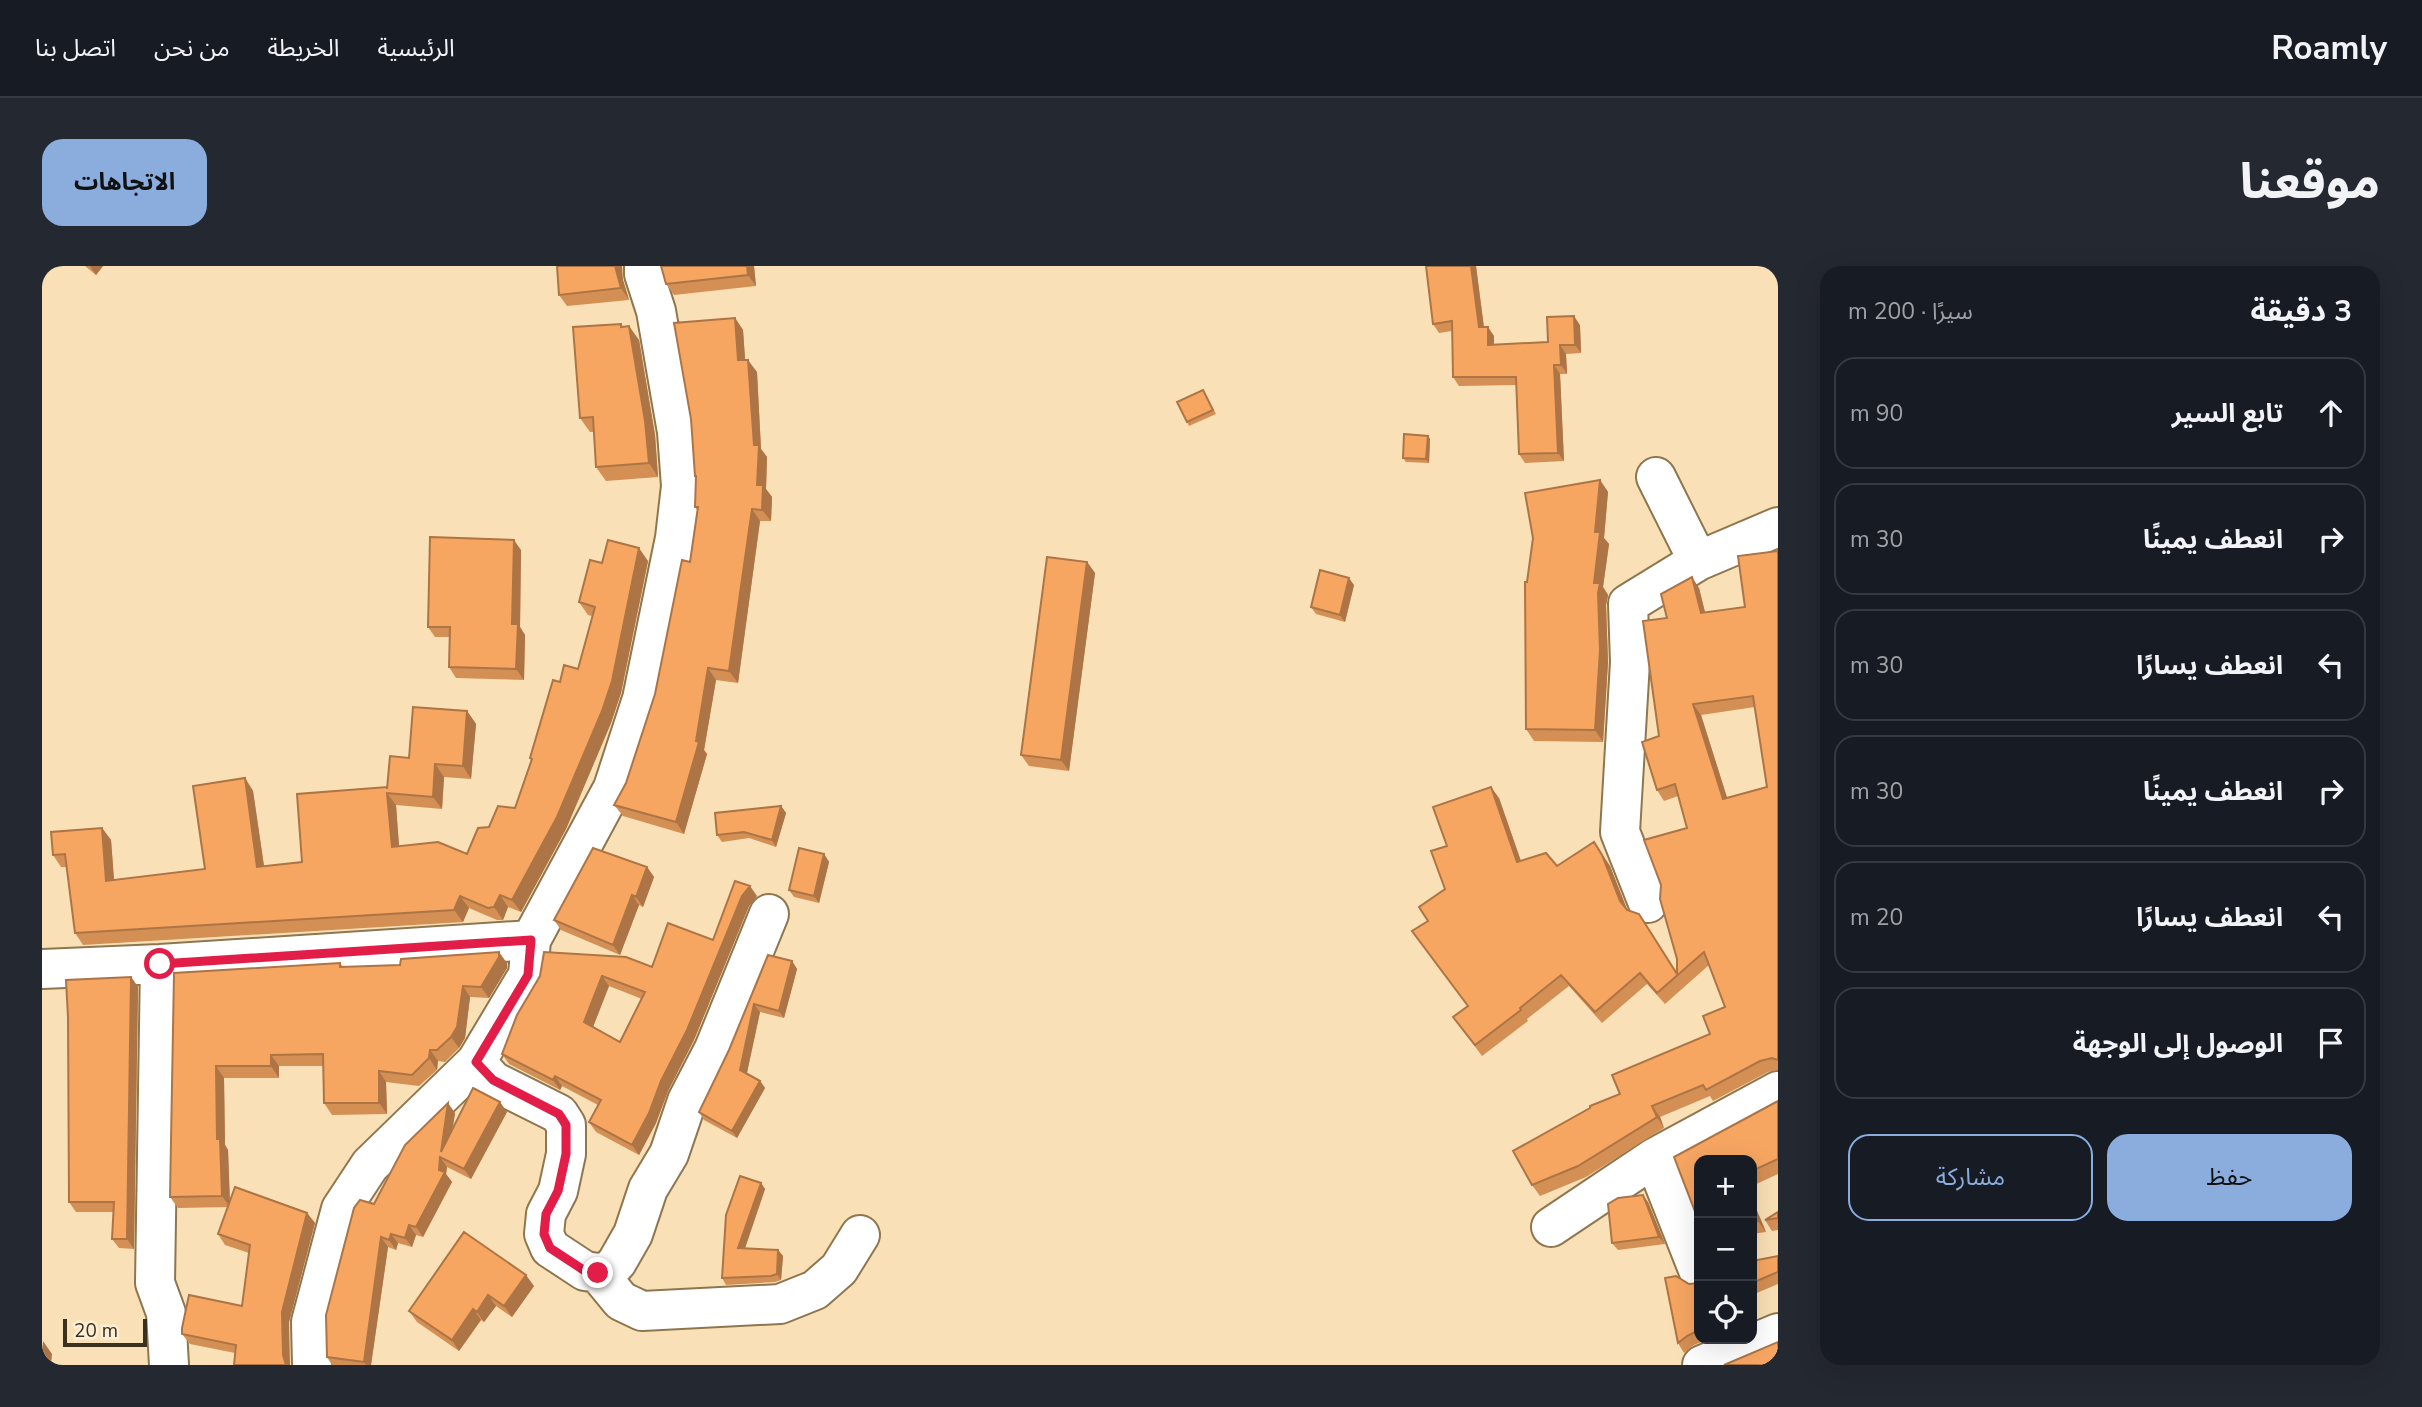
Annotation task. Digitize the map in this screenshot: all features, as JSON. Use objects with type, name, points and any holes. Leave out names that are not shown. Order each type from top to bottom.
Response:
[{"type":"street","points":[[312,1365],[311,1322],[341,1209],[370,1165],[476,1062],[528,975],[531,940],[613,788],[642,699],[675,538],[681,486],[677,432],[656,311],[644,266]]},
{"type":"street","points":[[1656,477],[1698,561]]},
{"type":"street","points":[[1648,902],[1620,832],[1630,662],[1628,604],[1698,561],[1778,527]]},
{"type":"street","points":[[476,1062],[493,1080],[559,1114],[566,1125],[566,1154],[558,1191],[546,1214],[544,1234],[550,1248],[585,1271],[608,1271],[617,1262],[633,1234],[648,1189],[669,1154],[687,1101],[714,1049],[769,914]]},
{"type":"street","points":[[42,969],[531,940]]},
{"type":"street","points":[[160,964],[155,1283],[166,1313],[169,1365]]},
{"type":"street","points":[[1551,1227],[1654,1158],[1778,1091]]},
{"type":"street","points":[[1654,1158],[1694,1259]]},
{"type":"street","points":[[598,1273],[621,1301],[642,1311],[780,1304],[815,1290],[839,1269],[860,1235]]},
{"type":"street","points":[[1724,1355],[1778,1333]]},
{"type":"building","points":[[557,266],[615,266],[621,288],[559,295]]},
{"type":"building","points":[[661,266],[747,266],[748,275],[666,284]]},
{"type":"building","points":[[1426,266],[1471,266],[1479,327],[1488,327],[1488,345],[1548,342],[1547,317],[1574,316],[1575,345],[1560,345],[1561,365],[1554,365],[1558,453],[1519,454],[1516,377],[1453,377],[1452,321],[1433,324]]},
{"type":"building","points":[[735,318],[738,360],[748,360],[754,445],[759,445],[757,485],[763,485],[762,510],[752,509],[729,671],[708,668],[696,741],[699,742],[676,822],[614,805],[626,783],[655,694],[682,560],[690,562],[698,507],[695,507],[696,476],[691,419],[674,323]]},
{"type":"building","points":[[621,324],[621,327],[629,326],[645,421],[649,463],[596,467],[593,417],[580,418],[573,327]]},
{"type":"building","points":[[1203,390],[1213,410],[1187,422],[1177,402]]},
{"type":"building","points":[[1404,434],[1428,436],[1426,459],[1403,458]]},
{"type":"building","points":[[1600,480],[1595,532],[1600,532],[1594,583],[1600,583],[1600,650],[1595,730],[1526,729],[1525,582],[1533,538],[1525,493]]},
{"type":"building","points":[[430,537],[514,540],[512,624],[518,624],[516,669],[449,667],[450,627],[428,627]]},
{"type":"building","points":[[608,540],[639,548],[612,681],[557,817],[512,900],[500,895],[494,907],[488,908],[460,896],[454,910],[75,933],[65,854],[53,855],[51,832],[102,828],[106,881],[205,869],[193,786],[245,778],[257,867],[302,862],[297,794],[387,789],[390,756],[409,758],[413,707],[467,711],[463,766],[435,764],[433,797],[387,793],[392,847],[438,842],[467,854],[478,828],[489,827],[498,806],[515,808],[532,759],[530,758],[553,680],[560,682],[564,665],[578,669],[595,607],[579,602],[590,560],[602,563]]},
{"type":"building","points":[[1778,551],[1778,1060],[1772,1058],[1760,1061],[1706,1090],[1703,1085],[1652,1106],[1657,1117],[1578,1166],[1532,1185],[1513,1151],[1590,1106],[1620,1094],[1612,1075],[1710,1034],[1703,1016],[1725,1007],[1704,952],[1657,993],[1640,973],[1595,1012],[1561,975],[1475,1045],[1453,1017],[1468,1006],[1412,931],[1428,921],[1419,907],[1445,889],[1431,851],[1447,846],[1433,807],[1491,787],[1517,862],[1546,853],[1557,866],[1594,842],[1620,901],[1627,910],[1639,914],[1677,974],[1677,959],[1660,899],[1661,885],[1644,840],[1687,828],[1675,784],[1657,790],[1642,742],[1659,736],[1643,621],[1667,618],[1661,594],[1692,577],[1701,613],[1745,607],[1738,556]],"holes":[[[1753,696],[1767,787],[1723,799],[1693,704]]]},
{"type":"building","points":[[1047,557],[1087,562],[1061,760],[1021,755]]},
{"type":"building","points":[[1320,570],[1349,578],[1340,615],[1311,607]]},
{"type":"building","points":[[781,806],[772,840],[744,832],[717,835],[715,813]]},
{"type":"building","points":[[593,848],[647,867],[636,897],[632,895],[613,945],[554,920]]},
{"type":"building","points":[[799,848],[824,854],[814,896],[789,890]]},
{"type":"building","points":[[735,881],[750,886],[742,896],[687,1030],[632,1145],[589,1122],[601,1100],[555,1076],[553,1080],[502,1054],[517,1015],[540,976],[544,952],[626,957],[652,967],[668,923],[713,940]],"holes":[[[602,976],[645,992],[620,1042],[584,1022]]]},
{"type":"building","points":[[499,952],[499,957],[481,987],[463,986],[457,1027],[451,1037],[437,1050],[430,1050],[429,1058],[412,1075],[379,1071],[379,1103],[324,1103],[323,1054],[271,1055],[271,1066],[216,1066],[217,1139],[220,1139],[222,1196],[170,1197],[174,973],[340,963],[340,967],[400,965],[401,959]]},
{"type":"building","points":[[768,955],[792,961],[779,1011],[754,1004],[740,1070],[760,1081],[732,1131],[699,1112],[729,1050]]},
{"type":"building","points":[[131,977],[127,1239],[112,1239],[114,1202],[69,1202],[66,980]]},
{"type":"building","points":[[473,1088],[500,1102],[464,1169],[440,1157],[439,1170],[445,1172],[416,1227],[409,1225],[405,1238],[391,1234],[389,1240],[381,1237],[364,1362],[327,1357],[326,1315],[354,1208],[360,1200],[374,1204],[405,1145],[448,1103],[441,1152]]},
{"type":"building","points":[[1778,1101],[1778,1159],[1757,1169],[1757,1155],[1694,1155],[1694,1209],[1674,1157]]},
{"type":"building","points":[[740,1176],[761,1183],[738,1248],[778,1250],[777,1274],[722,1278],[726,1215]]},
{"type":"building","points":[[235,1187],[307,1213],[282,1312],[283,1355],[286,1365],[234,1365],[236,1345],[182,1334],[189,1295],[242,1306],[250,1245],[218,1234]]},
{"type":"building","points":[[1643,1195],[1659,1237],[1612,1243],[1608,1204],[1618,1198]]},
{"type":"building","points":[[1778,1212],[1778,1218],[1765,1220]]},
{"type":"building","points":[[464,1232],[526,1275],[504,1306],[488,1295],[477,1312],[473,1309],[452,1340],[409,1311]]},
{"type":"building","points":[[1778,1256],[1778,1272],[1757,1281],[1757,1260]]},
{"type":"building","points":[[1676,1276],[1689,1284],[1694,1284],[1694,1332],[1678,1343],[1665,1278]]},
{"type":"building","points":[[1778,1342],[1778,1365],[1724,1365]]},
{"type":"route","points":[[160,964],[531,940],[528,975],[476,1062],[493,1080],[559,1114],[566,1125],[566,1154],[558,1191],[546,1214],[544,1234],[550,1248],[561,1256],[585,1271],[598,1273]]}]
